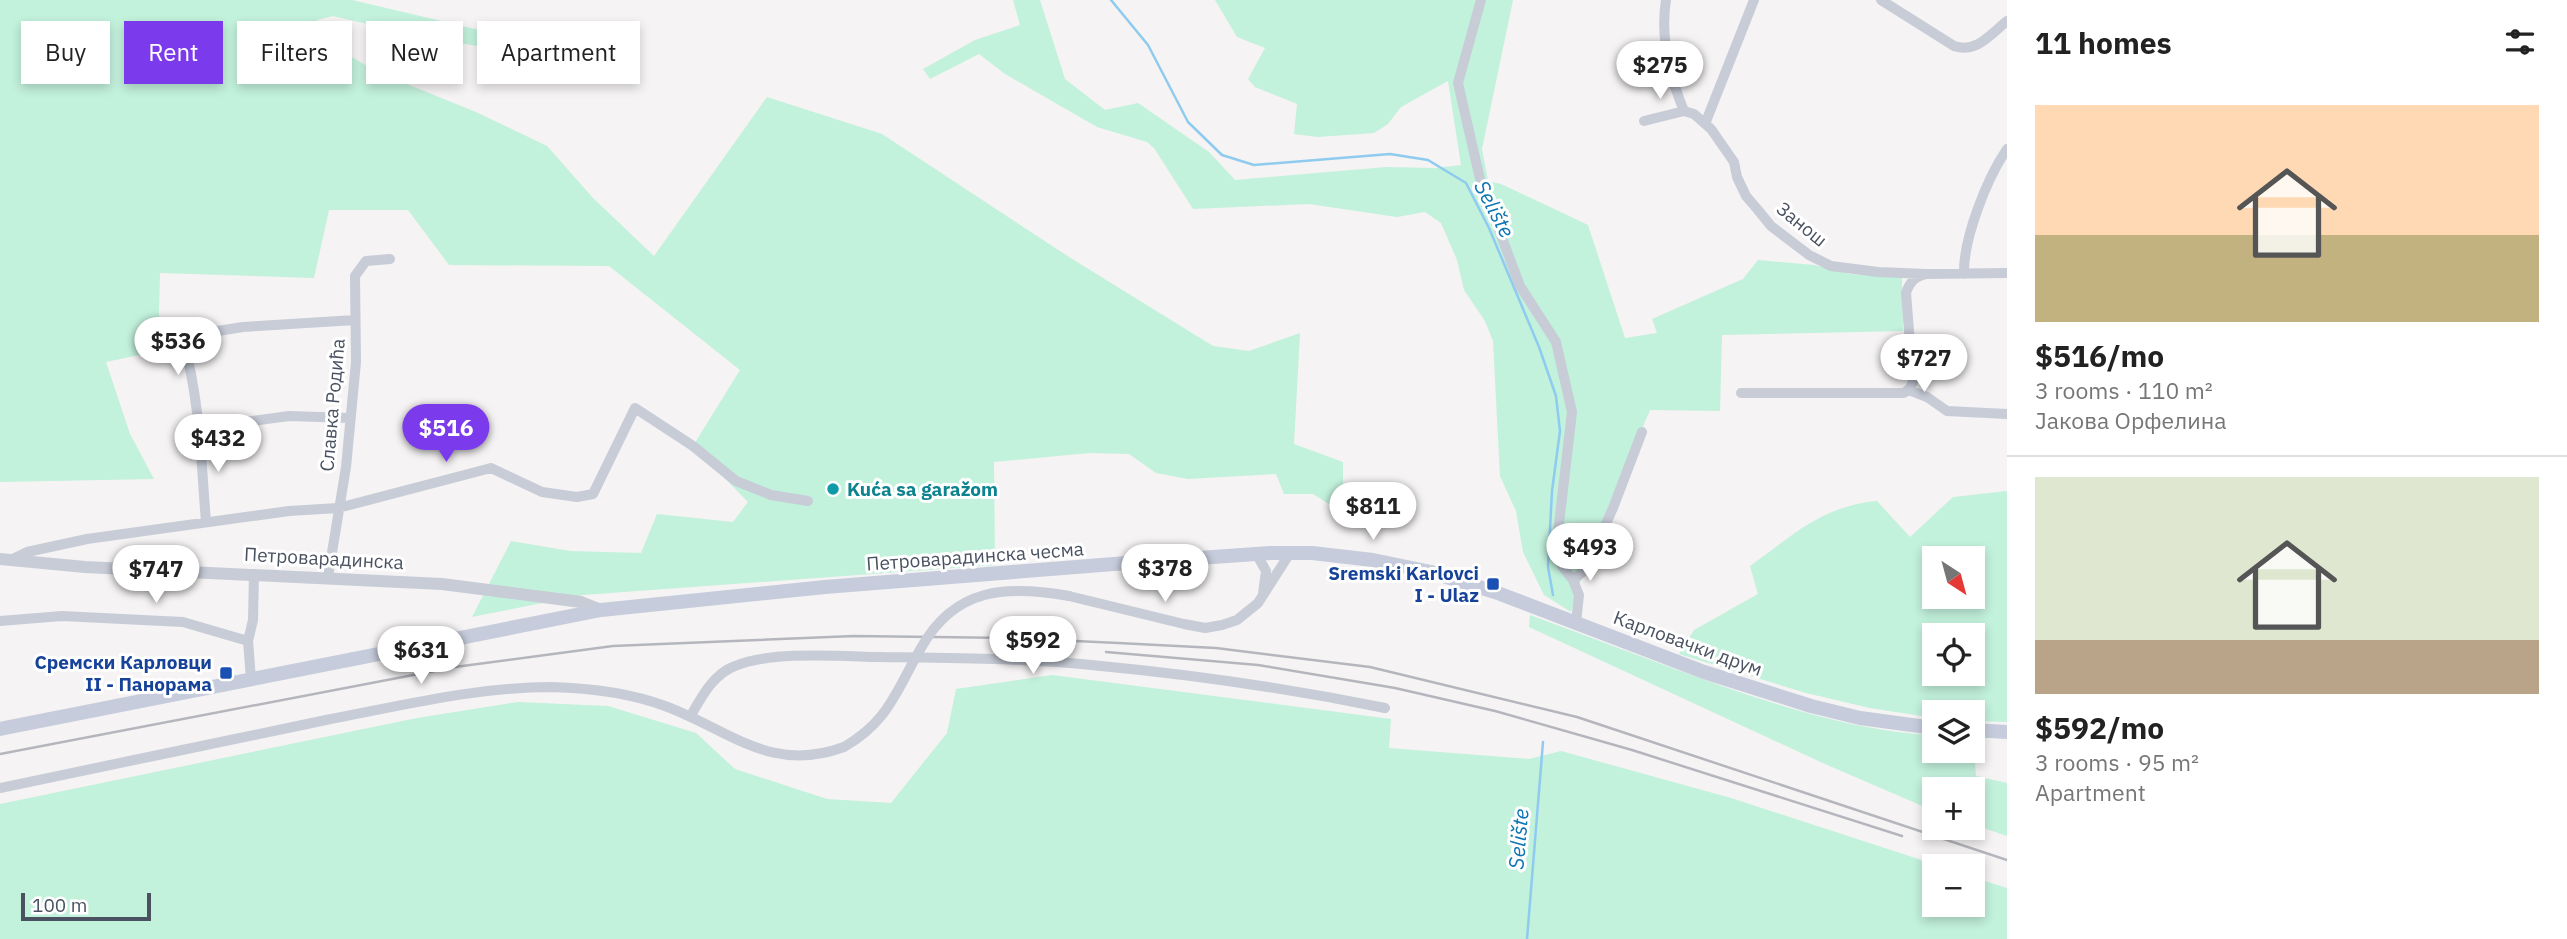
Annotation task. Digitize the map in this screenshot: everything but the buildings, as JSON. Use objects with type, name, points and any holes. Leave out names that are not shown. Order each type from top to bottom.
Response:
[{"type":"main road","name":"Петроварадинска чесма","points":[[0,729],[601,610],[825,587],[1290,553],[1330,554],[1394,563]]},
{"type":"main road","name":"Карловачки друм","points":[[1394,563],[1484,588],[1704,672],[1811,706],[1860,718],[1922,726]]},
{"type":"main road","points":[[1985,731],[2007,732]]},
{"type":"street","points":[[1482,0],[1458,83],[1480,179],[1520,286],[1556,342],[1572,412],[1556,550],[1579,595],[1576,623]]},
{"type":"street","points":[[1644,121],[1684,111],[1672,82],[1665,35],[1666,0]]},
{"type":"street","points":[[1705,124],[1754,0]]},
{"type":"street","points":[[1881,0],[1954,46],[1964,49],[1979,45],[2007,21]]},
{"type":"street","name":"Занош","points":[[1684,111],[1694,114],[1712,129],[1734,162],[1737,177],[1771,226],[1809,255],[1831,266],[1869,272],[2007,273]]},
{"type":"street","points":[[1964,274],[1967,248],[1982,197],[2007,149]]},
{"type":"street","name":"Славка Родића","points":[[328,577],[346,467],[356,362],[355,276],[366,261],[390,259]]},
{"type":"street","points":[[1909,390],[1913,377],[1906,293],[1909,283],[1926,274]]},
{"type":"street","points":[[206,522],[200,428],[193,374],[183,340],[186,336],[243,327],[355,320]]},
{"type":"street","points":[[1741,393],[1898,393],[1909,390],[1927,397],[1947,411],[2007,414]]},
{"type":"street","points":[[6,560],[27,552],[87,540],[289,511],[338,508],[491,468],[542,492],[578,496],[593,494],[635,408],[693,446],[736,481],[771,495],[808,501]]},
{"type":"street","points":[[200,428],[289,416],[350,418]]},
{"type":"street","points":[[1573,580],[1585,570],[1613,508],[1642,432]]},
{"type":"street","points":[[0,788],[373,711],[490,691],[551,687],[593,690],[653,702],[766,752],[788,757],[813,756],[844,747],[863,735],[883,716],[921,647],[936,627],[971,598],[1013,589],[1069,596],[1205,628],[1237,620],[1258,603],[1290,553]]},
{"type":"street","points":[[1257,555],[1266,571],[1263,596]]},
{"type":"street","name":"Петроварадинска","points":[[6,560],[85,567],[442,584],[581,601],[601,610]]},
{"type":"street","points":[[251,679],[248,641],[253,620],[254,574]]},
{"type":"street","points":[[0,621],[62,616],[183,622],[248,641]]},
{"type":"street","points":[[690,717],[714,679],[734,666],[765,659],[822,656],[941,658],[1100,666],[1295,691],[1385,708]]},
{"type":"green space","points":[[0,0],[352,0],[441,21],[366,21],[366,24],[333,16],[317,21],[237,21],[237,84],[352,84],[352,57],[366,65],[366,84],[407,84],[476,112],[547,146],[593,198],[654,256],[767,97],[882,134],[1069,257],[1213,346],[1249,351],[1300,333],[1294,444],[1343,462],[1343,513],[1313,494],[1284,494],[1276,474],[1188,479],[1156,473],[1129,454],[1089,453],[994,462],[995,565],[583,595],[472,617],[511,541],[570,551],[641,553],[657,514],[733,522],[748,502],[693,446],[740,370],[609,266],[449,265],[408,210],[329,210],[314,278],[160,273],[158,351],[106,362],[130,434],[154,479],[0,482]]},
{"type":"green space","points":[[1013,0],[1040,0],[1065,79],[1105,110],[1138,103],[1209,152],[1235,180],[1386,167],[1436,168],[1461,165],[1448,81],[1401,107],[1388,124],[1374,133],[1318,137],[1294,134],[1297,104],[1255,87],[1248,79],[1265,48],[1237,37],[1215,0],[1513,0],[1482,149],[1488,181],[1501,184],[1588,225],[1625,338],[1657,333],[1652,319],[1743,279],[1758,260],[1814,265],[1849,274],[1902,277],[1903,331],[1722,335],[1720,411],[1650,410],[1593,542],[1571,612],[1544,595],[1523,552],[1516,511],[1500,476],[1493,341],[1485,321],[1464,290],[1457,260],[1441,223],[1425,212],[1397,217],[1309,204],[1193,209],[1154,148],[1147,142],[1097,127],[1005,74],[979,54],[930,79],[923,69],[975,40],[1020,25]]},
{"type":"green space","points":[[463,26],[477,29],[477,46],[463,44]]},
{"type":"green space","points":[[2007,491],[2007,722],[1985,721],[1985,700],[1922,700],[1922,716],[1870,708],[1806,693],[1679,654],[1694,630],[1758,594],[1750,566],[1795,533],[1824,516],[1840,509],[1877,501],[1910,537],[1953,497]]},
{"type":"green space","points":[[1530,615],[1796,710],[1841,722],[1922,734],[1922,763],[1975,763],[1976,776],[1980,777],[1922,777],[1922,806],[1825,764],[1529,627]]},
{"type":"green space","points":[[1052,675],[1391,719],[1389,748],[1529,759],[1561,751],[1731,798],[1922,860],[1922,917],[1985,917],[1985,881],[2007,888],[2007,939],[0,939],[0,804],[417,718],[518,702],[608,706],[696,733],[735,769],[827,799],[891,803],[947,733],[956,689]]},
{"type":"green space","points":[[1985,778],[2007,783],[2007,836],[1985,828]]},
{"type":"waterway","name":"Selište","points":[[1111,0],[1148,45],[1188,122],[1222,155],[1254,165],[1390,154],[1428,160],[1466,183],[1489,228],[1539,347],[1556,396],[1560,431],[1552,491],[1548,567],[1553,595]]},
{"type":"waterway","name":"Selište","points":[[1527,939],[1543,742]]},
{"type":"railway","points":[[0,754],[455,667],[613,646],[854,636],[1012,638],[1216,648],[1370,667],[1577,717],[2007,860]]},
{"type":"railway","points":[[1106,652],[1258,665],[1395,688],[1495,711],[1632,750],[1902,836]]},
{"type":"place","name":"Kuća sa garažom","points":[[833,489]]},
{"type":"place","name":"Sremski Karlovci I - Ulaz","points":[[1493,584]]},
{"type":"place","name":"Сремски Карловци II - Панорама","points":[[226,673]]}]
